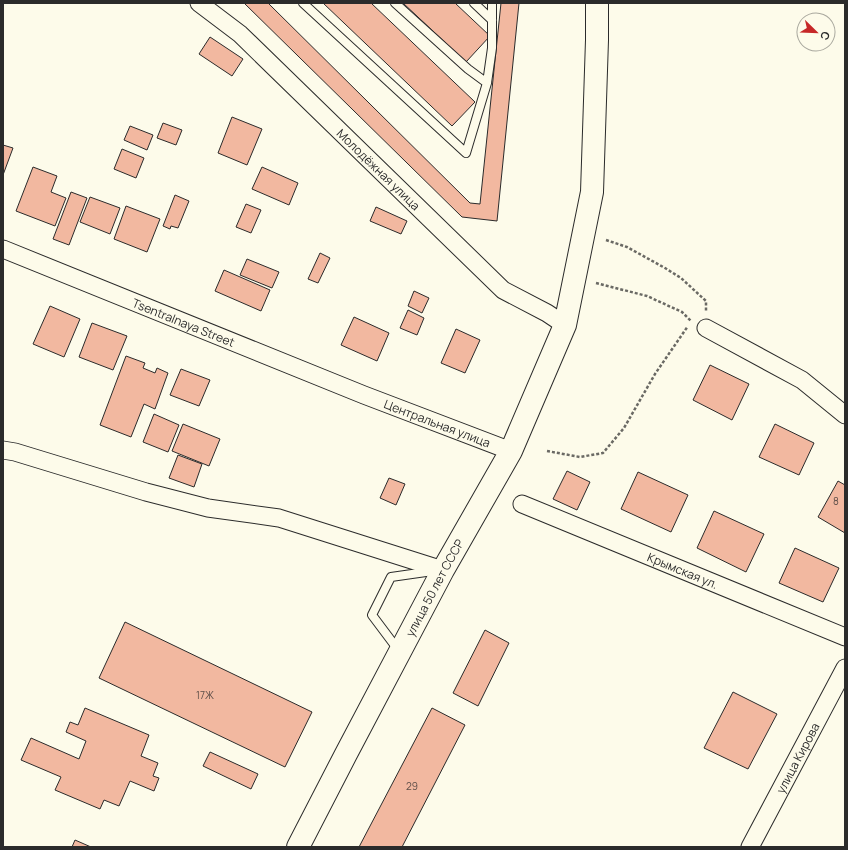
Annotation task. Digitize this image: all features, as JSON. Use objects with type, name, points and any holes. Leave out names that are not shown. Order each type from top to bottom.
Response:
[{"type":"main road","name":"улица 50 лет СССР","points":[[298,847],[443,570],[511,451],[565,325],[592,192],[597,3]]},
{"type":"street","name":"Молодёжная улица","points":[[199,3],[240,34],[503,290],[547,313],[565,325]]},
{"type":"street","name":"Центральная улица","points":[[3,248],[364,395],[511,451]]},
{"type":"street","points":[[706,328],[802,380],[845,415]]},
{"type":"street","points":[[3,450],[15,452],[146,492],[208,508],[279,518],[443,570]]},
{"type":"street","name":"Крымская ул.","points":[[522,504],[845,637]]},
{"type":"street","name":"улица Кирова","points":[[750,847],[845,668]]},
{"type":"lane","points":[[303,3],[466,153],[487,83],[492,48],[492,3]]},
{"type":"lane","points":[[395,3],[468,69],[487,83]]},
{"type":"lane","points":[[474,3],[492,20]]},
{"type":"lane","points":[[400,652],[372,615],[391,577],[443,570]]},
{"type":"path","points":[[606,240],[627,247],[681,278],[706,301],[706,328]]},
{"type":"path","points":[[547,451],[580,457],[603,453],[624,428],[655,374],[691,321],[682,312],[647,296],[596,283]]},
{"type":"building","points":[[244,3],[268,3],[470,203],[480,204],[501,3],[519,3],[497,221],[462,217]]},
{"type":"building","points":[[323,3],[371,3],[475,102],[452,126]]},
{"type":"building","points":[[403,3],[455,3],[490,36],[466,62]]},
{"type":"building","points":[[210,37],[243,59],[232,76],[199,54]]},
{"type":"building","points":[[232,117],[262,129],[247,165],[218,153]]},
{"type":"building","points":[[163,123],[182,130],[176,145],[157,138]]},
{"type":"building","points":[[130,126],[153,135],[147,150],[124,140]]},
{"type":"building","points":[[3,145],[13,148],[3,175]]},
{"type":"building","points":[[122,149],[144,158],[136,178],[114,169]]},
{"type":"building","points":[[33,167],[57,176],[51,192],[66,198],[55,226],[16,211]]},
{"type":"building","points":[[262,167],[298,183],[289,205],[252,189]]},
{"type":"building","points":[[71,192],[87,198],[69,245],[53,239]]},
{"type":"building","points":[[175,195],[189,201],[178,228],[171,226],[170,229],[163,226]]},
{"type":"building","points":[[90,197],[120,208],[110,234],[80,222]]},
{"type":"building","points":[[246,204],[261,210],[251,233],[236,227]]},
{"type":"building","points":[[126,206],[160,219],[147,252],[114,239]]},
{"type":"building","points":[[376,207],[407,221],[401,234],[370,221]]},
{"type":"building","points":[[320,253],[330,258],[318,283],[308,279]]},
{"type":"building","points":[[247,259],[279,272],[272,288],[240,275]]},
{"type":"building","points":[[224,270],[270,290],[261,311],[215,291]]},
{"type":"building","points":[[414,291],[429,298],[422,313],[408,306]]},
{"type":"building","points":[[50,306],[80,319],[64,357],[33,344]]},
{"type":"building","points":[[408,310],[424,318],[417,335],[400,328]]},
{"type":"building","points":[[354,317],[389,333],[377,361],[341,345]]},
{"type":"building","points":[[92,323],[127,336],[113,370],[79,357]]},
{"type":"building","points":[[456,329],[480,340],[465,373],[441,363]]},
{"type":"building","points":[[126,356],[145,363],[143,368],[155,373],[157,368],[168,373],[155,409],[144,404],[131,437],[100,425]]},
{"type":"building","points":[[710,365],[749,384],[732,420],[693,400]]},
{"type":"building","points":[[181,369],[210,380],[199,406],[170,395]]},
{"type":"building","points":[[154,414],[179,425],[168,452],[143,442]]},
{"type":"building","points":[[183,424],[220,439],[209,466],[172,451]]},
{"type":"building","points":[[775,424],[814,443],[799,475],[759,457]]},
{"type":"building","points":[[178,455],[202,464],[194,487],[169,478]]},
{"type":"building","points":[[567,471],[590,482],[577,510],[553,499]]},
{"type":"building","points":[[638,472],[688,495],[671,532],[621,509]]},
{"type":"building","points":[[389,478],[405,484],[396,505],[380,498]]},
{"type":"building","points":[[838,481],[845,485],[845,533],[818,517]]},
{"type":"building","points":[[714,511],[764,534],[746,572],[697,548]]},
{"type":"building","points":[[795,548],[839,568],[823,602],[779,583]]},
{"type":"building","points":[[125,622],[312,712],[285,767],[99,678]]},
{"type":"building","points":[[485,630],[509,643],[478,706],[453,693]]},
{"type":"building","points":[[733,692],[777,714],[748,769],[704,748]]},
{"type":"building","points":[[85,708],[149,735],[141,756],[158,763],[153,776],[159,778],[154,791],[130,781],[119,806],[104,800],[100,809],[55,790],[61,777],[21,760],[31,738],[79,759],[86,741],[66,732],[70,722],[78,725]]},
{"type":"building","points":[[432,708],[465,725],[402,847],[359,847]]},
{"type":"building","points":[[210,752],[258,774],[251,789],[203,766]]},
{"type":"building","points":[[75,840],[91,847],[72,847]]}]
